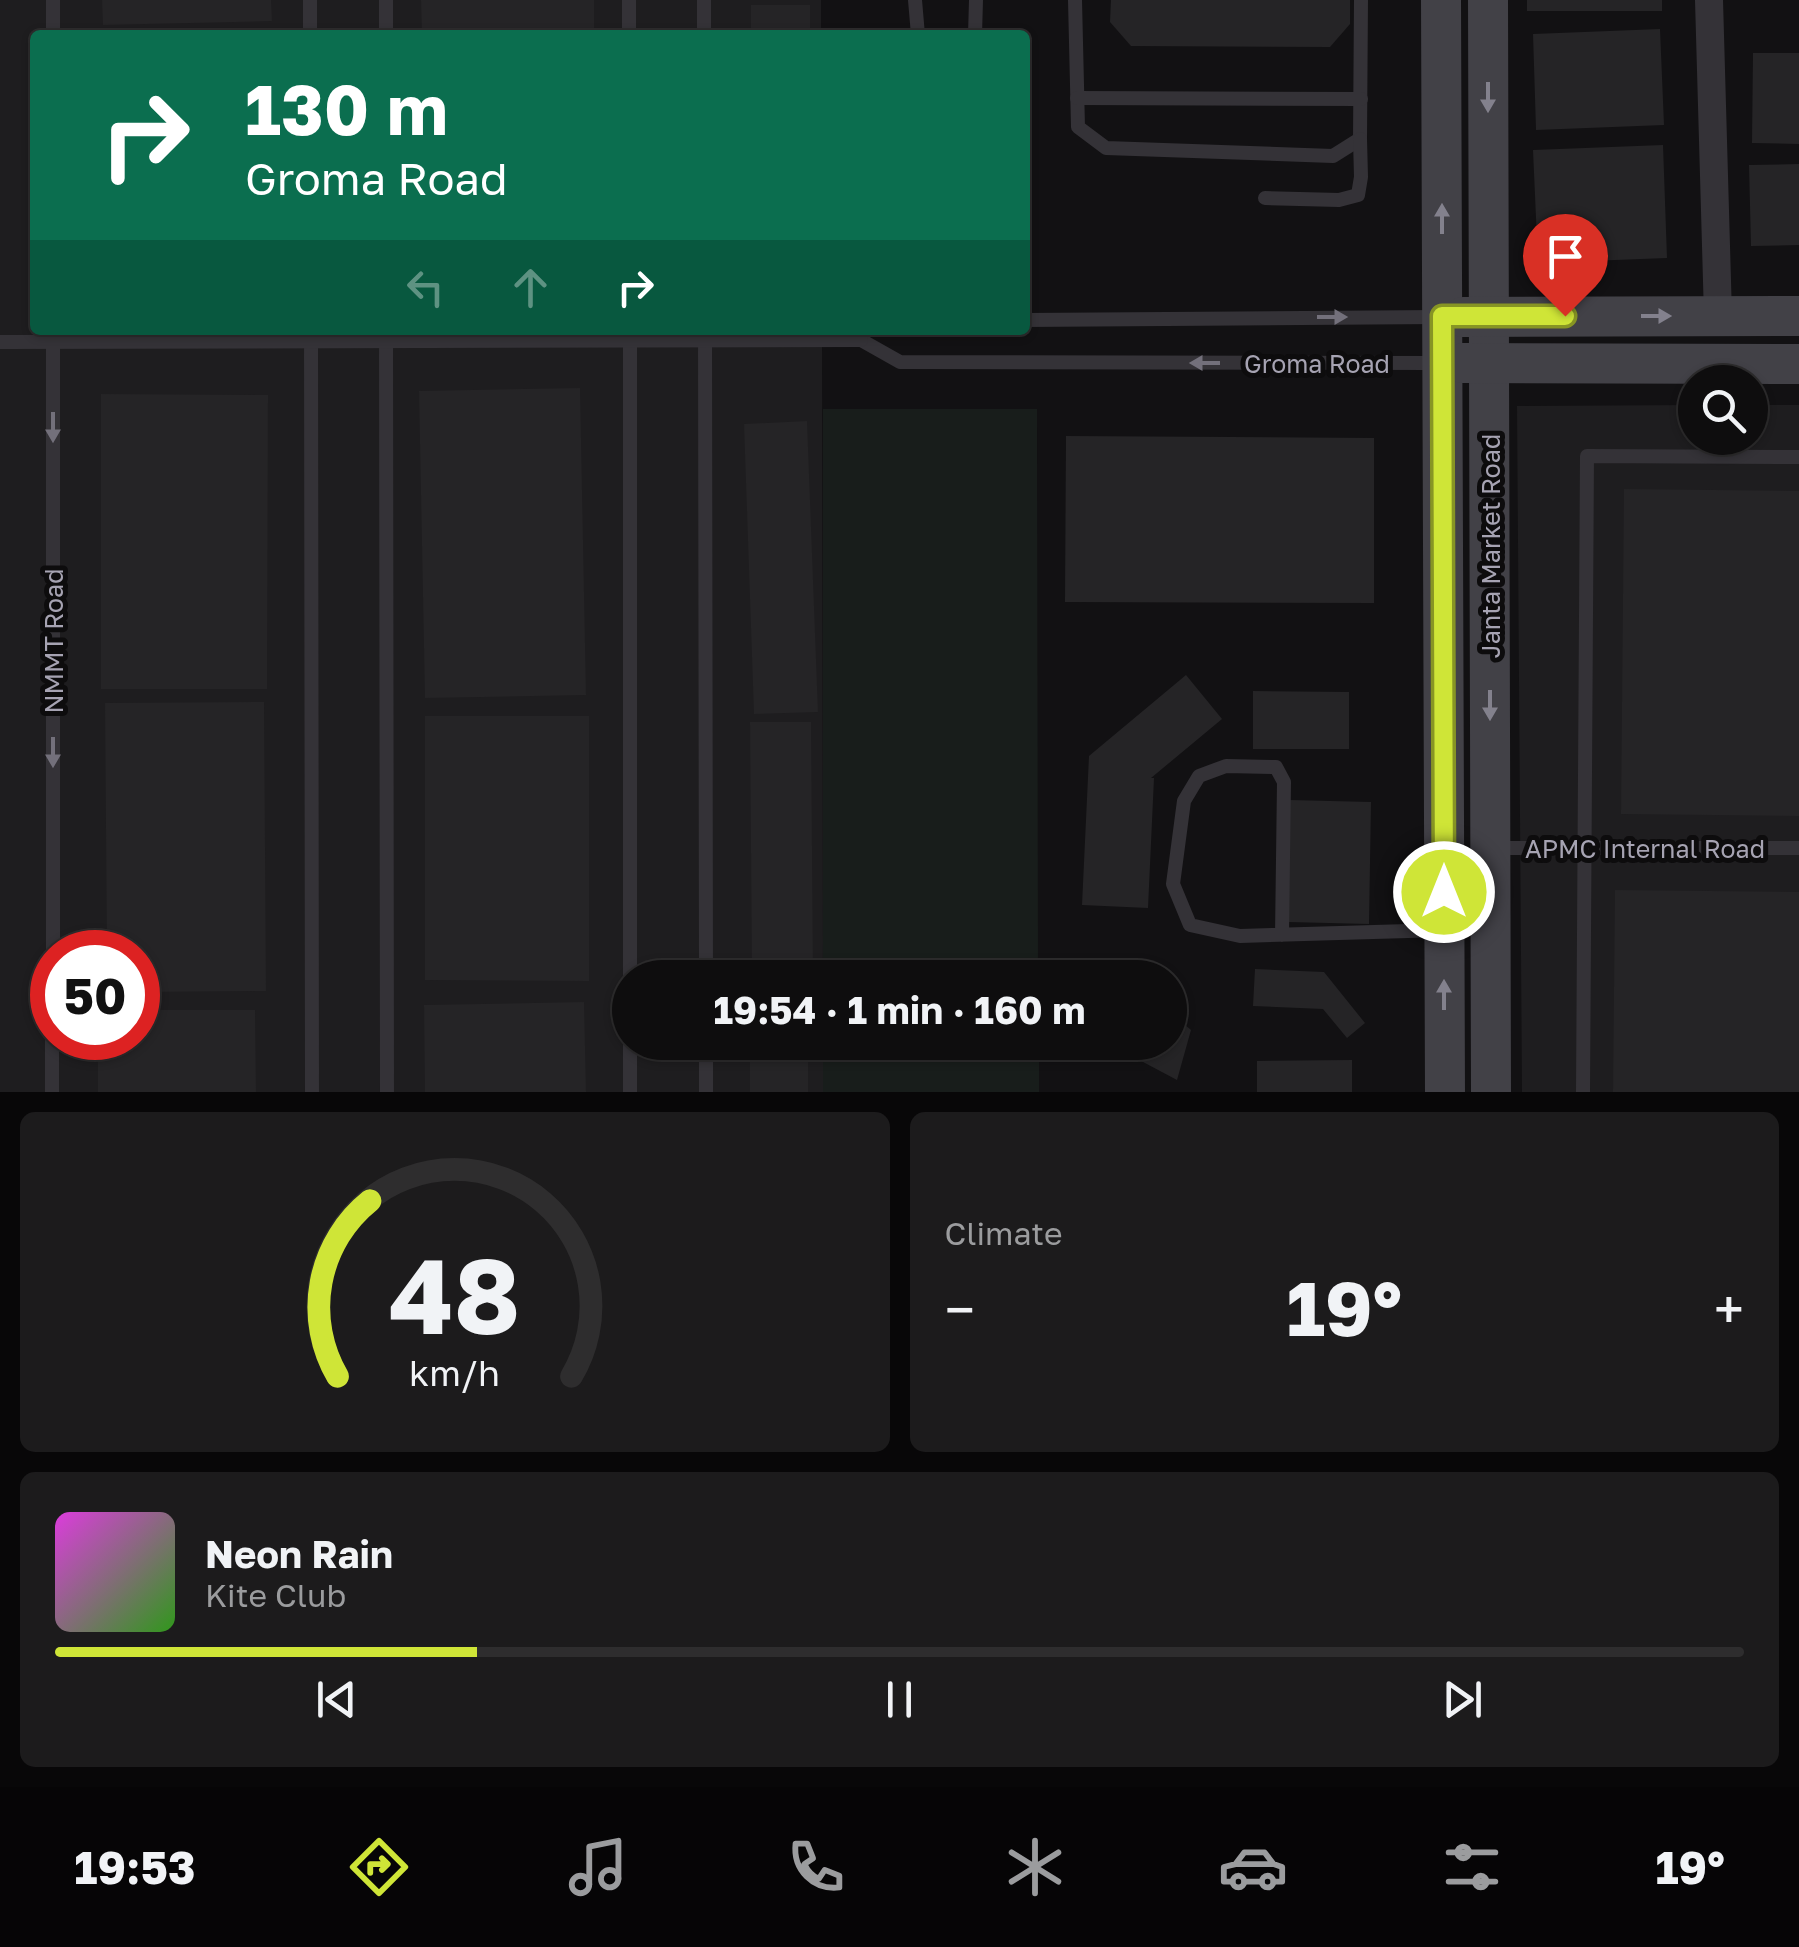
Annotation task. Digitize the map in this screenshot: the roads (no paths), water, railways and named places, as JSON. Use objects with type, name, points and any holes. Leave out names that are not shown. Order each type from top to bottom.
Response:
[{"type":"main road","name":"Janta Market Road","points":[[1441,0],[1445,1092]]},
{"type":"main road","name":"Janta Market Road","points":[[1488,0],[1492,1092]]},
{"type":"main road","name":"Groma Road","points":[[1442,316],[1799,316]]},
{"type":"main road","name":"Groma Road","points":[[1442,363],[1799,364]]},
{"type":"street","points":[[1709,0],[1718,316]]},
{"type":"lane","points":[[52,0],[52,30]]},
{"type":"lane","points":[[310,0],[310,30]]},
{"type":"lane","points":[[386,0],[386,30]]},
{"type":"lane","points":[[629,0],[629,30]]},
{"type":"lane","points":[[704,0],[704,30]]},
{"type":"lane","points":[[915,0],[918,30]]},
{"type":"lane","points":[[975,30],[976,0]]},
{"type":"lane","points":[[1076,0],[1078,126],[1106,148],[1334,156],[1360,139]]},
{"type":"lane","points":[[1265,198],[1339,200],[1358,195],[1362,0]]},
{"type":"lane","points":[[1077,98],[1361,100]]},
{"type":"lane","name":"Groma Road","points":[[1030,320],[1442,316]]},
{"type":"lane","points":[[630,335],[630,960]]},
{"type":"lane","points":[[0,342],[53,336],[705,335],[862,340],[870,335]]},
{"type":"lane","points":[[705,335],[706,960]]},
{"type":"lane","name":"NMMT Road","points":[[52,930],[53,336]]},
{"type":"lane","points":[[311,336],[312,1092]]},
{"type":"lane","points":[[386,336],[387,1092]]},
{"type":"lane","name":"Groma Road","points":[[862,340],[900,362],[1442,363]]},
{"type":"lane","points":[[1583,1092],[1587,456],[1799,457]]},
{"type":"lane","points":[[1282,936],[1284,782],[1276,767],[1226,766],[1198,776],[1184,801],[1173,884],[1190,925],[1240,936],[1282,936],[1444,930]]},
{"type":"lane","name":"APMC Internal Road","points":[[1490,848],[1799,848]]},
{"type":"lane","points":[[52,1060],[52,1092]]},
{"type":"lane","points":[[630,1060],[630,1092]]},
{"type":"lane","points":[[706,1060],[706,1092]]}]
